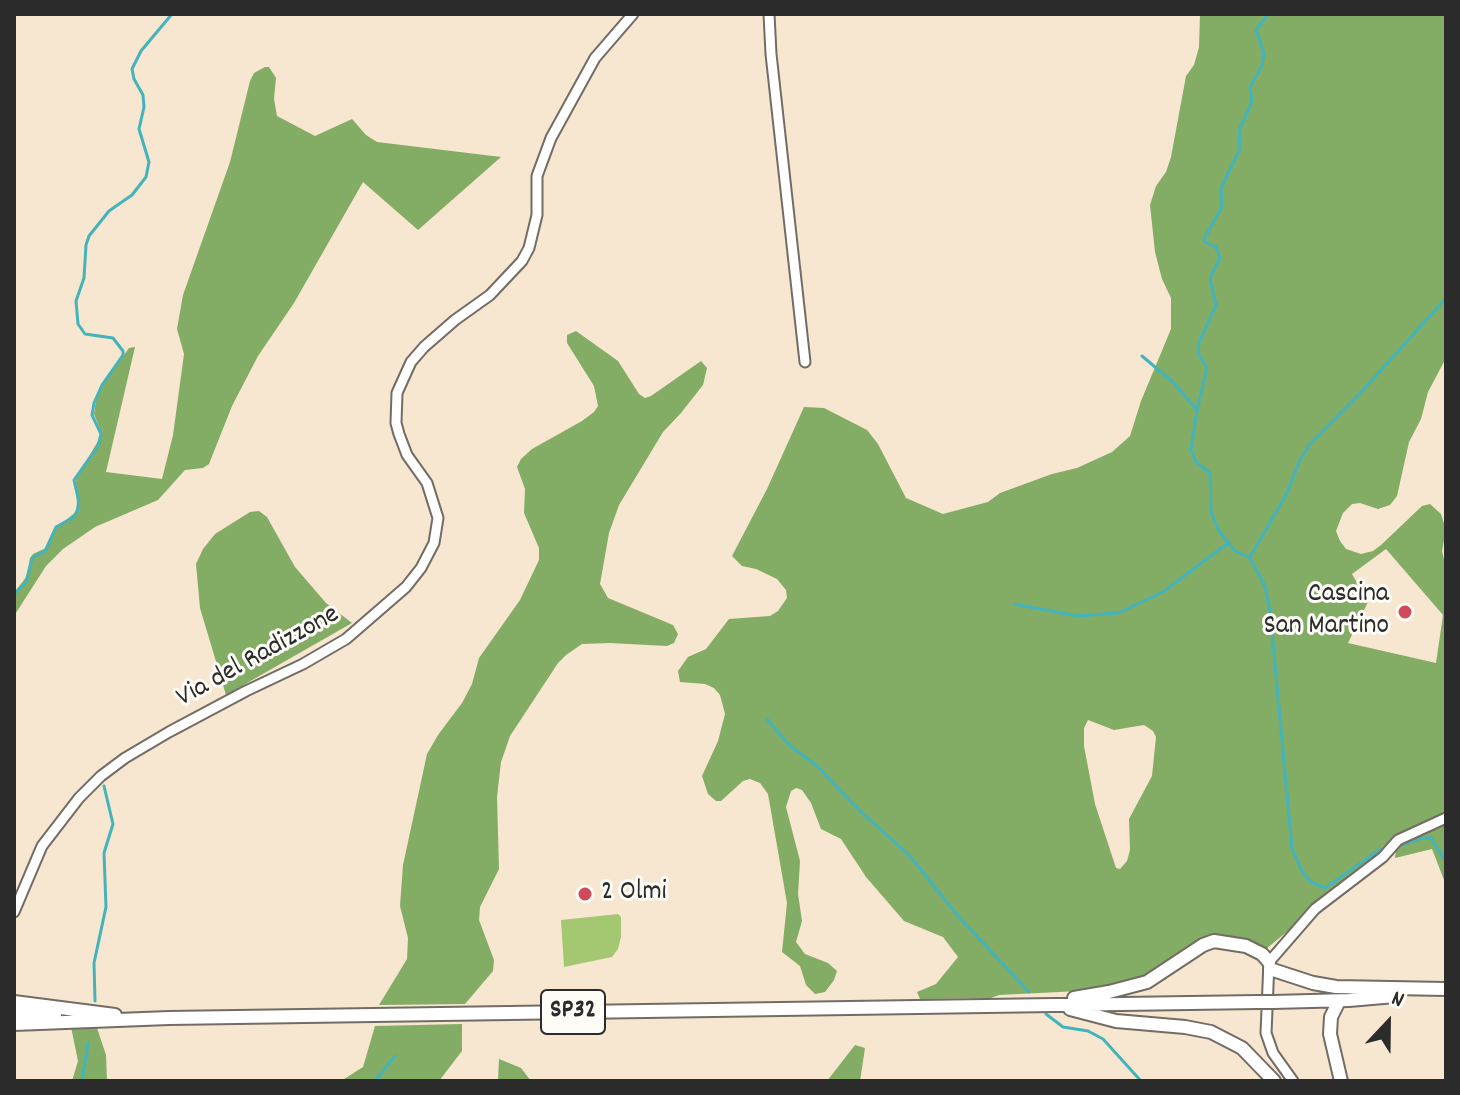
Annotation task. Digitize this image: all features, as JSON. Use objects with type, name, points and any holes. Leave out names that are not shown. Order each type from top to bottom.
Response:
[{"type":"main road","points":[[997,1005],[1006,1000],[1069,998],[1129,988],[1161,975],[1203,945],[1214,941],[1246,946],[1262,954],[1270,965],[1318,984],[1446,990]]},
{"type":"main road","name":"SP32","points":[[14,1013],[150,1019],[1339,1001],[1446,990]]},
{"type":"main road","points":[[1339,1001],[1331,1017],[1330,1034],[1341,1081]]},
{"type":"main road","points":[[14,1002],[150,1019]]},
{"type":"main road","points":[[1046,1005],[1116,1021],[1182,1026],[1211,1032],[1245,1050],[1274,1081]]},
{"type":"main road","points":[[14,1024],[150,1019]]},
{"type":"street","name":"Via del Radizzone","points":[[14,912],[42,846],[79,798],[101,776],[169,732],[346,639],[406,587],[421,568],[434,543],[438,518],[427,483],[407,455],[396,423],[397,393],[401,381],[424,347],[490,295],[522,261],[529,248],[537,215],[537,176],[551,138],[595,58],[633,14]]},
{"type":"street","points":[[769,14],[805,362]]},
{"type":"street","points":[[1293,1081],[1273,1053],[1266,1033],[1266,992],[1270,965],[1315,909],[1383,857],[1396,843],[1446,818]]},
{"type":"green space","points":[[1200,14],[1446,14],[1446,358],[1428,392],[1421,419],[1409,442],[1397,496],[1390,505],[1378,509],[1360,503],[1352,504],[1343,513],[1336,531],[1346,549],[1361,554],[1373,551],[1422,506],[1430,504],[1441,514],[1446,530],[1442,551],[1446,569],[1446,885],[1432,849],[1395,858],[1397,841],[1266,949],[1244,940],[1220,937],[1165,969],[1134,981],[1079,991],[991,998],[920,999],[917,992],[936,984],[958,957],[943,937],[904,921],[866,877],[841,839],[821,829],[811,803],[802,790],[796,788],[791,791],[786,807],[800,861],[798,894],[802,921],[796,942],[805,954],[828,963],[837,971],[825,992],[815,994],[806,985],[800,966],[782,952],[787,903],[768,794],[760,783],[750,779],[743,781],[721,801],[708,794],[702,776],[718,741],[725,714],[720,695],[714,688],[680,682],[678,671],[688,657],[706,649],[729,619],[770,616],[787,598],[786,590],[777,579],[742,566],[732,556],[804,407],[824,408],[867,430],[878,444],[906,498],[943,514],[988,502],[1000,493],[1077,468],[1112,452],[1130,436],[1171,329],[1171,298],[1155,252],[1150,205],[1171,157],[1186,76],[1194,65],[1199,47]],"holes":[[[1386,549],[1443,615],[1436,663],[1348,643],[1368,602],[1352,574]],[[1088,720],[1114,730],[1144,725],[1156,737],[1152,776],[1129,819],[1130,850],[1127,861],[1120,869],[1116,868],[1095,804],[1084,746],[1084,728]]]},
{"type":"green space","points":[[269,67],[276,78],[274,99],[277,116],[315,136],[352,119],[377,142],[501,157],[418,230],[363,182],[294,303],[258,356],[232,406],[209,464],[203,468],[185,470],[158,500],[95,527],[63,549],[46,566],[14,616],[14,593],[27,576],[30,558],[46,548],[56,528],[77,511],[76,479],[102,434],[94,414],[96,400],[106,379],[129,348],[135,347],[106,472],[162,479],[173,435],[184,354],[177,329],[183,295],[230,162],[250,81],[254,73]]},
{"type":"green space","points":[[576,331],[618,361],[639,394],[645,398],[701,361],[707,368],[703,385],[663,432],[619,505],[609,533],[600,584],[608,598],[673,625],[678,634],[674,643],[667,646],[582,644],[558,663],[510,736],[501,762],[497,797],[499,869],[480,907],[479,920],[494,960],[493,971],[465,1004],[379,1005],[407,959],[408,938],[400,906],[403,865],[427,754],[462,703],[472,684],[479,658],[520,600],[539,560],[539,548],[524,513],[525,489],[517,467],[532,449],[582,421],[598,406],[594,386],[567,343],[567,335]]},
{"type":"green space","points":[[259,511],[267,517],[295,567],[326,603],[352,623],[226,695],[200,608],[196,564],[215,534],[250,512]]},
{"type":"green space","points":[[618,914],[621,917],[621,937],[612,957],[564,967],[561,920]]},
{"type":"green space","points":[[462,1024],[462,1051],[439,1081],[341,1081],[363,1067],[375,1026]]},
{"type":"green space","points":[[71,1027],[97,1028],[106,1055],[107,1081],[72,1081],[78,1061]]},
{"type":"green space","points":[[855,1045],[865,1048],[860,1081],[827,1081]]},
{"type":"green space","points":[[499,1059],[521,1068],[531,1081],[498,1081]]},
{"type":"waterway","points":[[14,594],[26,582],[32,558],[45,551],[56,527],[74,517],[77,511],[79,502],[74,480],[98,446],[101,434],[92,415],[94,403],[102,385],[123,355],[113,338],[85,334],[78,324],[76,301],[84,278],[89,236],[109,211],[132,195],[146,177],[149,162],[139,129],[143,95],[132,69],[141,51],[172,14]]},
{"type":"waterway","points":[[1142,356],[1174,383],[1197,410],[1207,368],[1198,353],[1199,343],[1216,305],[1210,278],[1220,258],[1216,247],[1204,239],[1222,207],[1221,188],[1239,151],[1240,128],[1252,102],[1250,87],[1262,66],[1264,53],[1256,30],[1268,14]]},
{"type":"waterway","points":[[1250,557],[1286,495],[1310,444],[1446,298]]},
{"type":"waterway","points":[[1197,410],[1191,450],[1196,462],[1210,473],[1211,512],[1218,529],[1235,551],[1250,558],[1265,586],[1270,611],[1292,848],[1303,873],[1311,882],[1325,888],[1381,849],[1386,849]]},
{"type":"waterway","points":[[1014,604],[1078,616],[1118,613],[1163,592],[1228,543]]},
{"type":"waterway","points":[[767,719],[789,745],[817,766],[860,811],[910,856],[958,916],[1029,992]]},
{"type":"waterway","points":[[95,1001],[94,963],[106,907],[104,853],[113,824],[104,786]]},
{"type":"waterway","points":[[1393,848],[1421,838],[1431,838],[1446,862]]},
{"type":"waterway","points":[[1046,1014],[1063,1027],[1088,1031],[1103,1039],[1141,1081]]},
{"type":"waterway","points":[[82,1081],[88,1043]]},
{"type":"waterway","points":[[375,1081],[395,1056]]},
{"type":"place","name":"Cascina San Martino","points":[[1405,612]]},
{"type":"place","name":"2 Olmi","points":[[585,894]]}]
